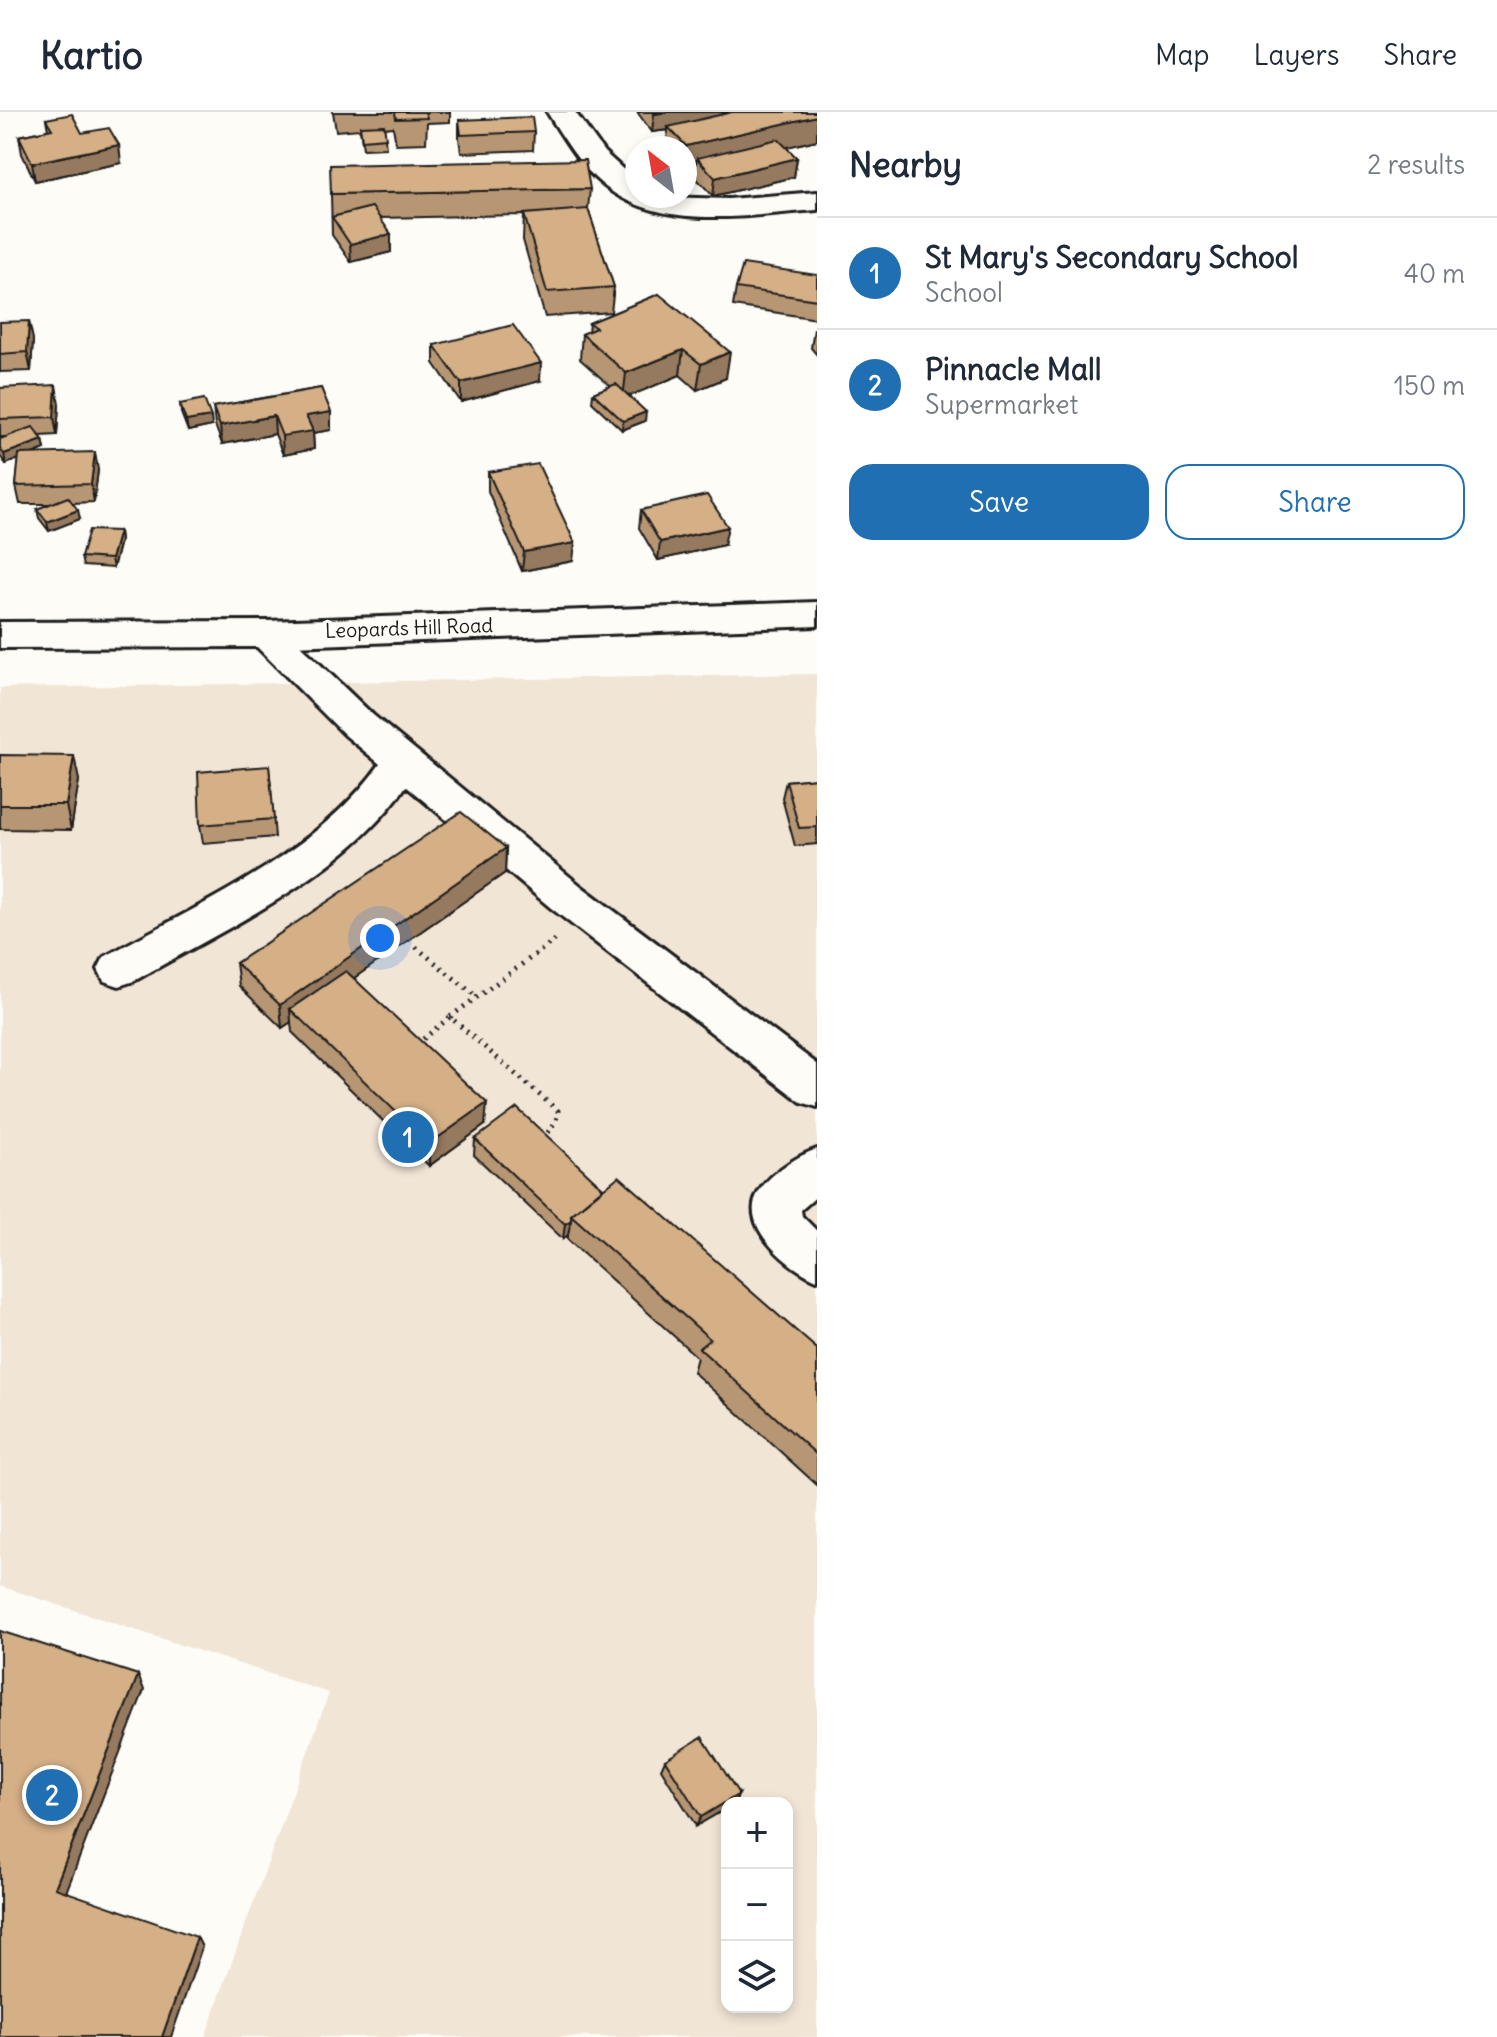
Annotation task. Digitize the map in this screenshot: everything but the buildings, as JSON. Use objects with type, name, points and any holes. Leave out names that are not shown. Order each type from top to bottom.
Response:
[{"type":"main road","points":[[561,112],[599,167],[625,188]]},
{"type":"main road","points":[[697,206],[817,201]]},
{"type":"main road","name":"Leopards Hill Road","points":[[0,635],[266,634],[817,614]]},
{"type":"main road","points":[[266,634],[359,725],[402,762],[588,914],[817,1089]]},
{"type":"main road","points":[[119,969],[268,885],[346,829],[381,792],[402,762]]},
{"type":"main road","points":[[817,1168],[777,1203],[778,1221],[789,1237],[817,1259]]},
{"type":"path","points":[[412,1049],[588,914]]},
{"type":"path","points":[[416,947],[477,997]]},
{"type":"path","points":[[450,1017],[558,1111],[556,1121],[540,1142]]},
{"type":"shaded area","points":[[817,674],[817,2037],[205,2037],[329,1693],[0,1586],[0,688]]},
{"type":"place","name":"St Mary's Secondary School","points":[[408,1137]]},
{"type":"place","name":"Pinnacle Mall","points":[[52,1795]]}]
